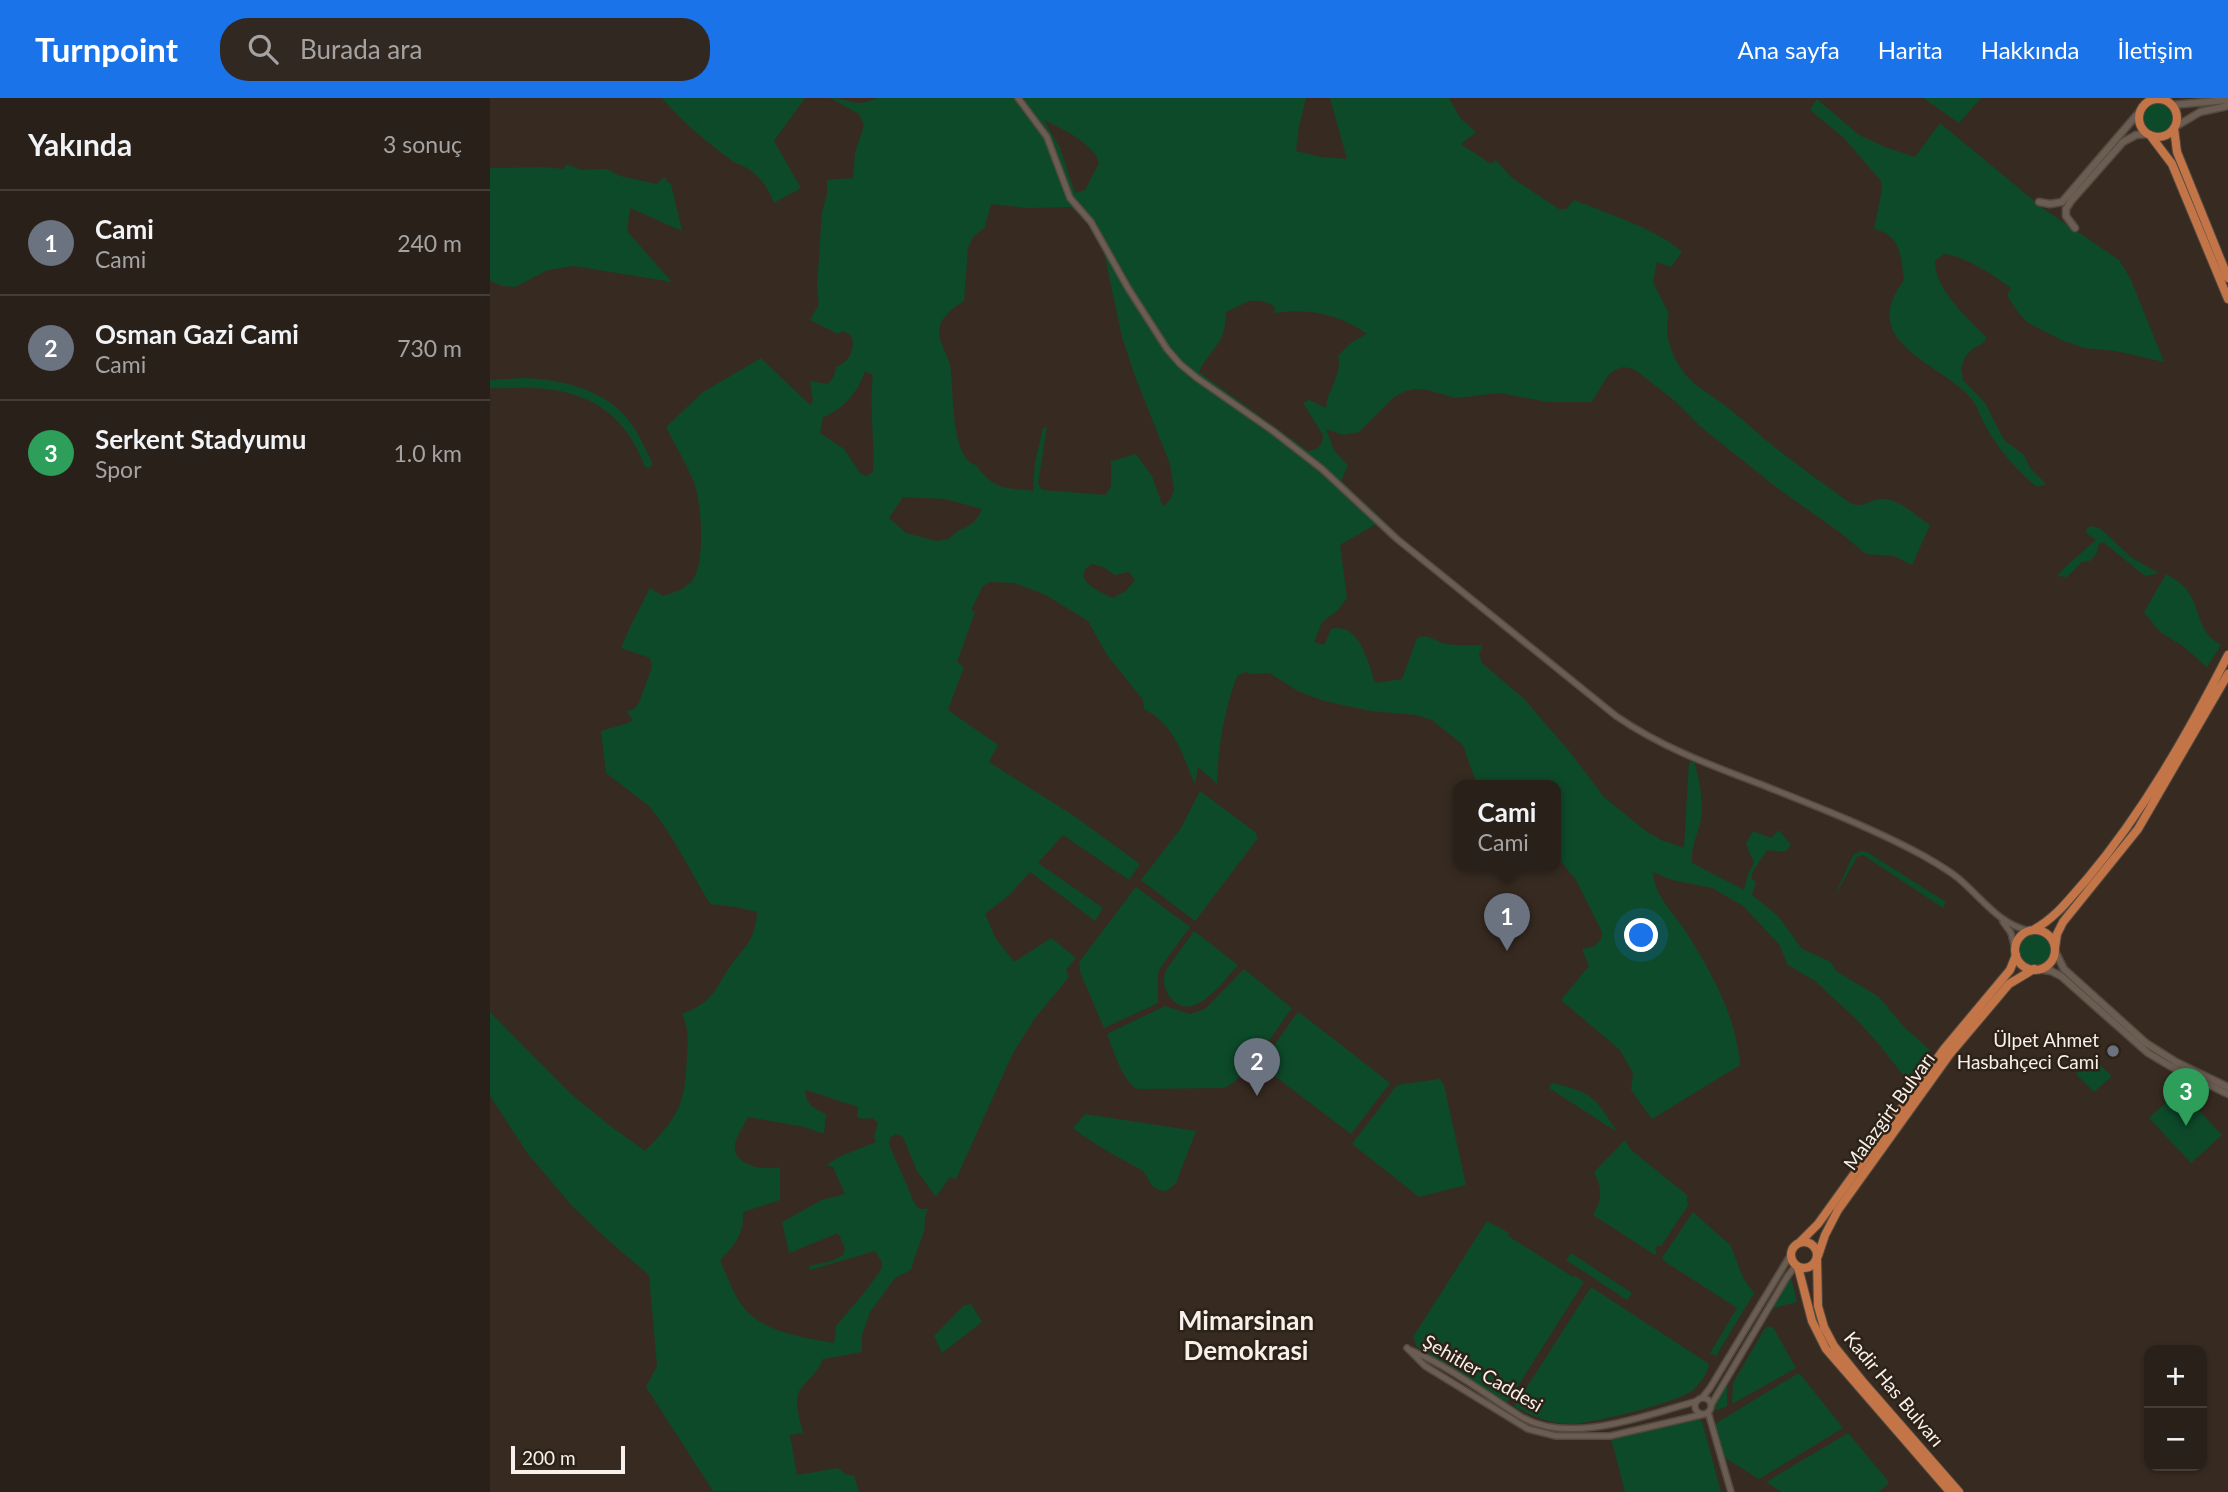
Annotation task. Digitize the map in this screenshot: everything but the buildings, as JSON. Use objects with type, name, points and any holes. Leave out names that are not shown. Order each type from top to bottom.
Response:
[{"type":"highway","points":[[2146,98],[2140,123],[2172,164],[2228,299]]},
{"type":"highway","points":[[2142,109],[2151,101],[2157,100],[2169,102],[2176,114],[2177,152],[2228,278]]},
{"type":"highway","points":[[2148,134],[2163,137],[2175,128]]},
{"type":"highway","points":[[2228,655],[2126,830],[2060,912],[2019,939],[2016,952],[2021,964],[2035,969],[2049,963],[2063,922],[2144,820],[2228,674]]},
{"type":"highway","points":[[2031,930],[2046,933],[2053,941],[2055,949]]},
{"type":"highway","name":"Malazgirt Bulvarı","points":[[1800,1242],[1818,1224],[1944,1049],[2010,970],[2016,952]]},
{"type":"highway","name":"Malazgirt Bulvarı","points":[[1818,1257],[1828,1228],[1838,1210],[1950,1054],[2009,984],[2035,969]]},
{"type":"highway","points":[[1800,1242],[1808,1242],[1817,1250],[1818,1257],[1809,1268],[1797,1266],[1791,1259],[1794,1246],[1800,1242]]},
{"type":"highway","name":"Kadir Has Bulvarı","points":[[1818,1257],[1818,1306],[1824,1327],[1834,1346],[1959,1492]]},
{"type":"highway","name":"Kadir Has Bulvarı","points":[[1797,1266],[1806,1304],[1826,1349],[1950,1492]]},
{"type":"main road","points":[[2169,102],[2228,100]]},
{"type":"main road","points":[[2175,128],[2200,112],[2228,106]]},
{"type":"main road","points":[[2039,202],[2053,204],[2062,201],[2142,109]]},
{"type":"main road","points":[[2075,228],[2066,216],[2068,204],[2123,142],[2136,135],[2148,134]]},
{"type":"main road","points":[[2055,949],[2064,969],[2146,1043],[2176,1062],[2228,1087]]},
{"type":"main road","points":[[2035,969],[2062,976],[2155,1058],[2228,1094]]},
{"type":"street","points":[[1018,98],[1047,137],[1070,198],[1102,238],[1128,288],[1167,349],[1180,364],[1305,456],[1345,489],[1397,539],[1639,732],[1690,757],[1906,846],[1942,867],[1958,878],[2001,919],[2011,933],[2016,952]]},
{"type":"street","points":[[2001,919],[2016,927],[2031,930]]},
{"type":"street","points":[[1707,1413],[1700,1413],[1696,1409],[1699,1399],[1710,1388],[1791,1254]]},
{"type":"street","points":[[1731,1492],[1707,1413],[1787,1277],[1797,1266]]},
{"type":"street","name":"Şehitler Caddesi","points":[[1699,1399],[1608,1426],[1545,1426],[1522,1417],[1430,1358],[1407,1348],[1424,1366],[1528,1429],[1556,1436],[1610,1436],[1707,1413]]},
{"type":"street","points":[[1699,1399],[1707,1398],[1712,1405]]},
{"type":"green space","points":[[662,98],[805,98],[774,141],[801,188],[774,203],[767,188],[756,175],[732,161],[704,139]]},
{"type":"green space","points":[[830,98],[862,103],[877,98],[1306,98],[1296,151],[1347,159],[1330,98],[1449,98],[1460,118],[1476,132],[1461,144],[1491,164],[1496,160],[1511,177],[1559,209],[1566,209],[1574,200],[1647,230],[1682,252],[1671,267],[1657,262],[1653,282],[1669,314],[1669,343],[1682,370],[1697,386],[1850,503],[1858,505],[1888,499],[1901,504],[1930,525],[1912,565],[1894,556],[1866,554],[1776,487],[1634,369],[1623,367],[1613,371],[1592,402],[1548,402],[1500,393],[1455,398],[1415,389],[1394,397],[1359,432],[1343,435],[1326,429],[1334,450],[1348,466],[1341,481],[1383,520],[1340,545],[1347,598],[1337,611],[1322,622],[1314,642],[1324,645],[1331,629],[1349,631],[1361,646],[1375,683],[1402,679],[1417,638],[1429,637],[1451,645],[1483,645],[1479,654],[1482,663],[1524,699],[1604,797],[1647,832],[1684,848],[1689,763],[1694,761],[1702,808],[1692,863],[1744,890],[1754,863],[1746,844],[1753,831],[1771,838],[1779,830],[1791,845],[1785,852],[1767,850],[1752,873],[1752,879],[1756,882],[1752,895],[1778,916],[1802,949],[1831,962],[1836,971],[1879,997],[1904,1027],[1930,1050],[1907,1080],[1856,1019],[1815,981],[1788,965],[1779,944],[1743,906],[1712,888],[1672,880],[1653,872],[1661,897],[1696,948],[1721,996],[1734,1029],[1740,1065],[1652,1119],[1631,1090],[1633,1073],[1620,1050],[1561,1000],[1589,966],[1582,949],[1595,946],[1601,939],[1602,932],[1576,880],[1561,861],[1561,780],[1475,780],[1463,745],[1432,720],[1416,715],[1371,711],[1324,701],[1298,691],[1269,673],[1246,672],[1237,676],[1225,716],[1217,784],[1198,767],[1195,784],[1176,741],[1163,723],[1144,709],[1143,700],[1107,655],[1088,621],[1046,595],[1014,583],[990,582],[983,586],[971,610],[975,612],[957,662],[964,667],[948,710],[998,745],[989,762],[1074,816],[1140,864],[1129,880],[1063,835],[1038,863],[1103,908],[1095,921],[1030,872],[1009,895],[985,914],[996,939],[1014,962],[1051,938],[1076,958],[1066,970],[1069,977],[1035,1018],[1013,1053],[956,1179],[950,1177],[936,1197],[917,1171],[903,1137],[896,1134],[890,1138],[889,1144],[914,1202],[919,1209],[928,1209],[911,1270],[895,1278],[870,1312],[862,1335],[862,1352],[823,1359],[802,1387],[797,1403],[803,1433],[790,1435],[797,1475],[838,1468],[845,1474],[854,1476],[859,1492],[713,1491],[646,1387],[657,1366],[649,1275],[573,1207],[528,1154],[490,1096],[490,1012],[571,1094],[645,1151],[673,1118],[682,1098],[688,1039],[682,1014],[707,1000],[752,936],[757,912],[710,904],[658,817],[649,806],[606,773],[601,731],[631,722],[632,719],[626,711],[633,710],[639,703],[652,667],[650,658],[621,648],[650,588],[663,596],[675,592],[692,581],[699,561],[699,502],[690,473],[666,427],[703,392],[761,358],[810,405],[813,401],[810,381],[828,384],[836,367],[845,362],[851,354],[851,335],[843,331],[838,334],[810,320],[819,304],[817,287],[827,180],[853,178],[855,153],[864,125],[859,114]],"holes":[[[1044,120],[1076,137],[1096,156],[1099,163],[1085,190],[1075,193],[1060,148]],[[991,204],[1027,208],[1071,207],[1088,223],[1104,252],[1122,337],[1170,464],[1174,490],[1163,507],[1152,476],[1136,454],[1111,461],[1111,487],[1105,495],[1042,490],[1038,483],[1047,427],[1043,428],[1035,462],[1033,491],[995,484],[968,460],[957,437],[950,365],[939,329],[945,316],[964,301],[968,248],[973,237],[985,227]],[[1249,301],[1267,302],[1275,308],[1274,313],[1299,311],[1323,314],[1367,334],[1352,342],[1338,356],[1337,376],[1326,408],[1309,400],[1303,403],[1323,435],[1317,448],[1308,451],[1199,372],[1221,339],[1226,312]],[[865,371],[873,375],[873,472],[866,476],[860,473],[844,449],[820,433],[823,417],[849,399]],[[903,497],[945,499],[982,509],[971,524],[949,539],[936,541],[906,533],[889,518]],[[1092,564],[1115,575],[1129,572],[1135,580],[1126,591],[1113,598],[1089,585],[1085,580],[1086,570]],[[806,1090],[858,1107],[857,1117],[872,1118],[878,1123],[874,1136],[876,1142],[826,1165],[833,1167],[845,1194],[822,1200],[782,1222],[789,1253],[838,1233],[845,1248],[843,1255],[832,1261],[809,1266],[810,1270],[875,1251],[882,1262],[882,1268],[868,1288],[836,1326],[834,1343],[771,1328],[749,1314],[732,1288],[720,1260],[738,1239],[743,1212],[780,1200],[780,1167],[758,1167],[738,1157],[735,1144],[741,1130],[748,1117],[805,1127],[824,1134],[826,1114],[808,1102]]]},
{"type":"green space","points":[[1923,98],[1981,98],[1959,123]]},
{"type":"green space","points":[[1817,99],[1859,135],[1915,157],[1940,123],[2044,209],[2119,260],[2131,280],[2164,362],[2116,351],[2084,348],[2061,340],[2027,322],[2007,295],[2011,288],[1988,272],[1952,255],[1944,254],[1935,261],[1936,271],[1946,292],[1987,338],[1965,357],[1961,368],[1963,380],[1985,403],[2004,440],[2024,455],[2030,468],[2046,484],[2037,487],[2022,474],[1996,442],[1970,397],[1907,349],[1896,335],[1890,320],[1892,302],[1904,280],[1895,242],[1890,236],[1874,229],[1882,189],[1881,181],[1844,138],[1810,110]]},
{"type":"green space","points":[[2158,103],[2169,107],[2173,118],[2169,129],[2158,133],[2147,129],[2143,118],[2147,107]]},
{"type":"green space","points":[[567,164],[581,170],[607,169],[620,176],[657,184],[666,178],[671,184],[682,231],[630,208],[627,231],[672,282],[574,266],[548,270],[515,287],[490,281],[490,168],[563,169]]},
{"type":"green space","points":[[522,378],[565,383],[605,399],[631,423],[652,466],[645,467],[637,449],[616,420],[588,400],[554,390],[490,388],[490,380]]},
{"type":"green space","points":[[2091,526],[2101,529],[2132,558],[2159,573],[2145,576],[2103,542],[2098,545],[2097,553],[2090,561],[2082,562],[2067,577],[2057,576],[2096,540],[2086,533]]},
{"type":"green space","points":[[2166,574],[2185,588],[2207,633],[2221,645],[2207,667],[2184,647],[2160,632],[2144,612]]},
{"type":"green space","points":[[1200,791],[1255,832],[1258,838],[1195,921],[1141,880],[1181,828]]},
{"type":"green space","points":[[1861,851],[1867,852],[1946,902],[1943,908],[1863,855],[1857,857],[1834,897],[1853,855]]},
{"type":"green space","points":[[1136,887],[1190,927],[1160,968],[1158,1003],[1104,1028],[1080,972],[1079,962]]},
{"type":"green space","points":[[1194,931],[1238,965],[1216,990],[1197,1004],[1187,1006],[1178,1004],[1169,996],[1164,980],[1166,970]]},
{"type":"green space","points":[[2035,934],[2047,938],[2051,950],[2047,962],[2035,966],[2023,962],[2019,950],[2023,938]]},
{"type":"green space","points":[[1244,969],[1292,1008],[1242,1075],[1224,1088],[1138,1089],[1133,1086],[1119,1065],[1107,1034],[1165,1006],[1190,1014],[1205,1009]]},
{"type":"green space","points":[[1297,1013],[1390,1083],[1351,1134],[1260,1065]]},
{"type":"green space","points":[[2092,1058],[2112,1076],[2094,1092],[2076,1074]]},
{"type":"green space","points":[[1440,1079],[1444,1085],[1466,1185],[1419,1197],[1352,1144],[1397,1085]]},
{"type":"green space","points":[[1552,1083],[1577,1090],[1592,1098],[1617,1132],[1549,1088]]},
{"type":"green space","points":[[2180,1090],[2222,1135],[2191,1163],[2149,1118]]},
{"type":"green space","points":[[1085,1114],[1196,1131],[1176,1183],[1165,1191],[1156,1189],[1143,1171],[1098,1146],[1073,1128]]},
{"type":"green space","points":[[1625,1140],[1630,1149],[1687,1195],[1689,1204],[1661,1246],[1655,1249],[1655,1255],[1593,1215],[1600,1194],[1594,1172]]},
{"type":"green space","points":[[1693,1212],[1731,1246],[1743,1278],[1754,1293],[1716,1356],[1710,1353],[1737,1308],[1662,1258]]},
{"type":"green space","points":[[1487,1221],[1584,1282],[1507,1403],[1417,1347],[1413,1337]]},
{"type":"green space","points":[[1571,1253],[1632,1293],[1627,1300],[1566,1260]]},
{"type":"green space","points":[[1789,1276],[1797,1302],[1773,1308],[1727,1385],[1727,1406],[1712,1409],[1718,1386],[1784,1278]]},
{"type":"green space","points":[[1591,1287],[1709,1364],[1705,1375],[1692,1391],[1653,1406],[1571,1424],[1549,1421],[1514,1407]]},
{"type":"green space","points":[[971,1304],[982,1322],[942,1353],[934,1336],[963,1306]]},
{"type":"green space","points":[[1770,1326],[1796,1368],[1732,1404],[1733,1383],[1765,1328]]},
{"type":"green space","points":[[1800,1374],[1843,1428],[1759,1479],[1722,1456],[1715,1424]]},
{"type":"green space","points":[[1688,1414],[1700,1419],[1703,1425],[1721,1492],[1625,1492],[1610,1434]]},
{"type":"green space","points":[[1848,1433],[1888,1481],[1878,1492],[1782,1492],[1766,1482]]},
{"type":"place","name":"Cami","points":[[1507,951]]},
{"type":"place","name":"Ülpet Ahmet Hasbahçeci Cami","points":[[2113,1051]]},
{"type":"place","name":"Osman Gazi Cami","points":[[1257,1096]]},
{"type":"place","name":"Serkent Stadyumu","points":[[2186,1126]]},
{"type":"district","name":"Mimarsinan Demokrasi","points":[[1246,1336]]}]
